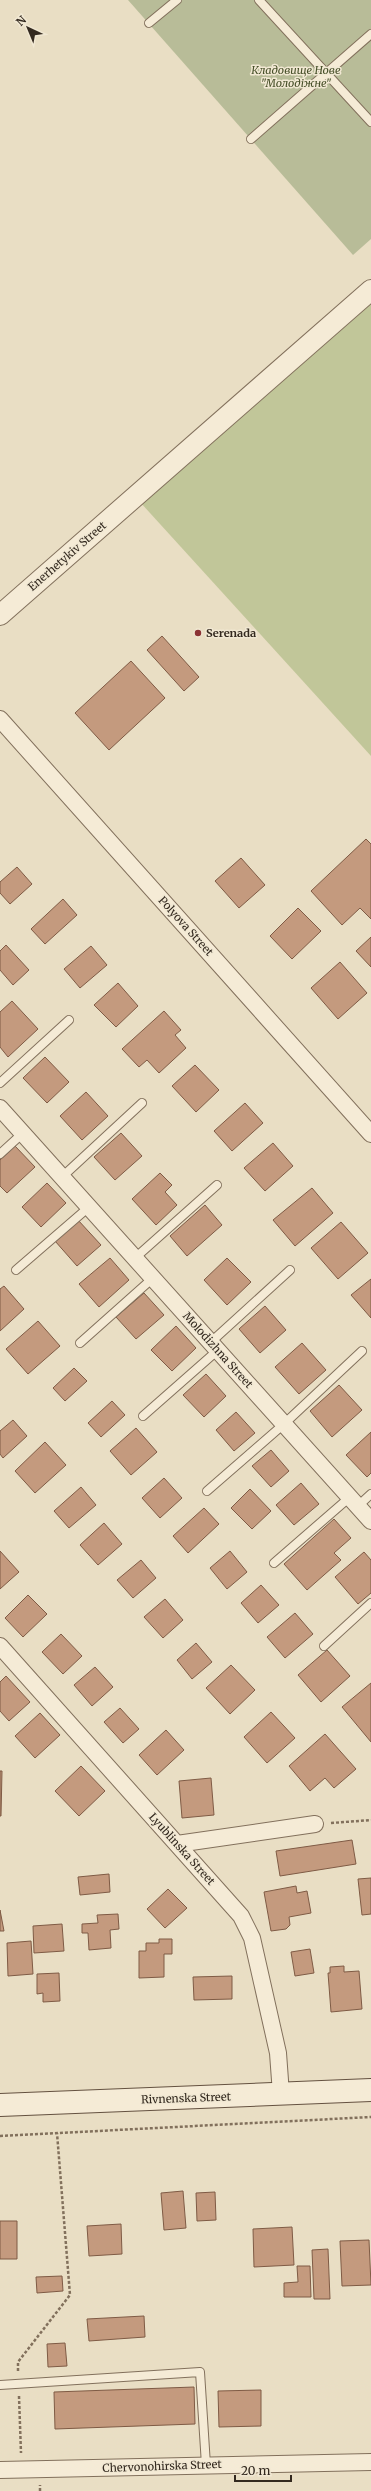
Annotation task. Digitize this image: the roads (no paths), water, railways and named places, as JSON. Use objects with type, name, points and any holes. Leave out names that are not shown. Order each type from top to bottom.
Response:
[{"type":"main road","name":"Rivnenska Street","points":[[0,2105],[371,2090]]},
{"type":"street","name":"Enerhetykiv Street","points":[[0,615],[371,290]]},
{"type":"street","name":"Polyova Street","points":[[0,720],[371,1134]]},
{"type":"street","name":"Molodizhna Street","points":[[0,1108],[371,1521]]},
{"type":"street","name":"Lyublinska Street","points":[[0,1646],[241,1916],[252,1938],[278,2053],[281,2094]]},
{"type":"street","points":[[177,1844],[315,1824]]},
{"type":"street","name":"Chervonohirska Street","points":[[0,2470],[371,2462]]},
{"type":"lane","points":[[149,23],[177,0]]},
{"type":"lane","points":[[259,0],[371,122]]},
{"type":"lane","points":[[251,139],[371,34]]},
{"type":"lane","points":[[0,1083],[69,1020]]},
{"type":"lane","points":[[62,1177],[142,1103]]},
{"type":"lane","points":[[0,1154],[23,1134]]},
{"type":"lane","points":[[135,1258],[217,1185]]},
{"type":"lane","points":[[16,1270],[89,1207]]},
{"type":"lane","points":[[143,1416],[290,1270]]},
{"type":"lane","points":[[80,1343],[153,1278]]},
{"type":"lane","points":[[207,1491],[284,1424],[362,1352]]},
{"type":"lane","points":[[274,1563],[354,1502],[371,1494]]},
{"type":"lane","points":[[324,1646],[371,1603]]},
{"type":"lane","points":[[0,2385],[200,2372],[206,2465]]},
{"type":"place","name":"Serenada","points":[[198,633]]},
{"type":"park label","name":"Кладовище Нове \"Молодіжне\"","points":[[296,76]]}]
